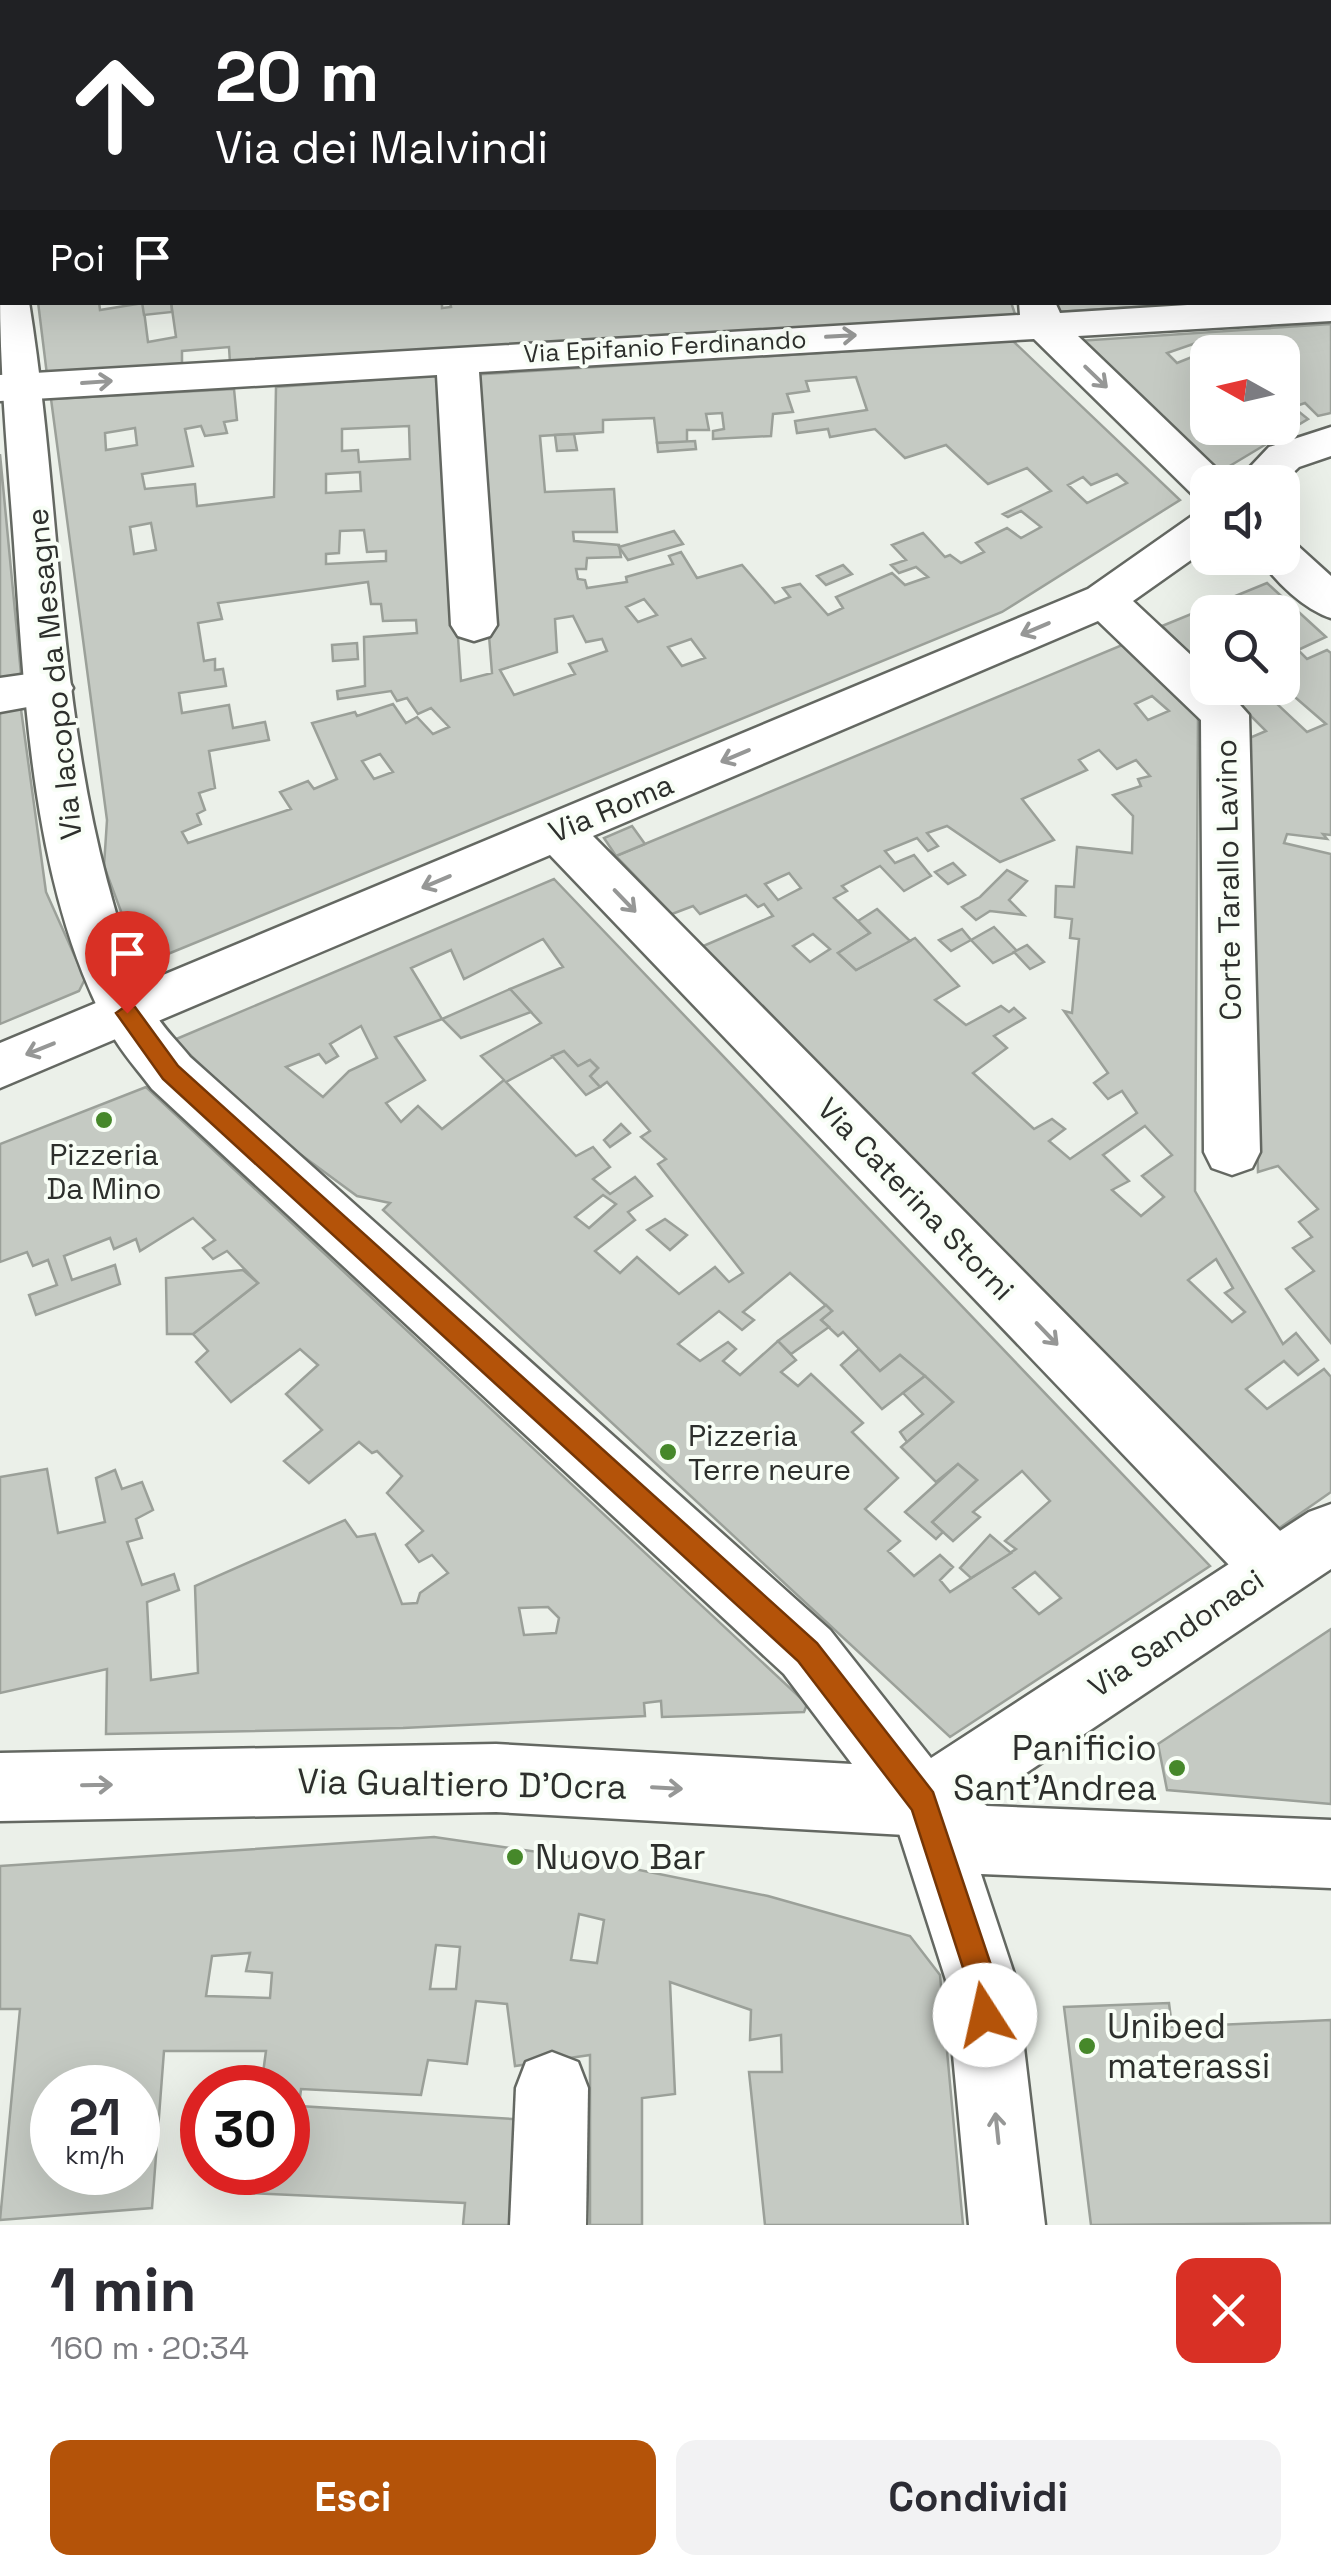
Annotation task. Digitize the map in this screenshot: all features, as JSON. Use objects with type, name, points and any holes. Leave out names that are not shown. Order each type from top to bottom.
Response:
[{"type":"street","name":"Via Iacopo da Mesagne","points":[[9,305],[12,387],[75,861],[127,1013],[170,1072],[807,1652],[923,1802]]},
{"type":"street","name":"Via Epifanio Ferdinando","points":[[12,387],[1039,314],[1331,309]]},
{"type":"street","points":[[1039,314],[1190,467]]},
{"type":"street","points":[[457,358],[474,625]]},
{"type":"street","points":[[1276,465],[1284,457],[1331,441]]},
{"type":"street","name":"Via Roma","points":[[0,1066],[1104,600],[1190,539]]},
{"type":"street","points":[[1300,573],[1331,602]]},
{"type":"street","name":"Corte Tarallo Lavino","points":[[1104,600],[1225,716],[1232,1152]]},
{"type":"street","points":[[0,695],[50,688]]},
{"type":"street","name":"Via Caterina Storni","points":[[557,831],[1274,1568]]},
{"type":"street","name":"Via Sandonaci","points":[[923,1802],[1331,1532]]},
{"type":"street","name":"Via Gualtiero D'Ocra","points":[[0,1787],[496,1778],[923,1802]]},
{"type":"street","points":[[923,1802],[977,1840],[1331,1854]]},
{"type":"street","points":[[923,1802],[981,1980],[1007,2225]]},
{"type":"street","points":[[548,2225],[552,2088]]},
{"type":"building","points":[[38,305],[99,305],[100,310],[143,305],[148,342],[176,337],[171,305],[1012,305],[1016,317],[230,363],[229,347],[182,351],[182,366],[47,375]]},
{"type":"building","points":[[142,305],[171,305],[172,312],[144,315]]},
{"type":"building","points":[[1053,305],[1167,305],[1055,312]]},
{"type":"building","points":[[1331,324],[1331,413],[1318,416],[1305,403],[1300,405],[1300,335],[1190,335],[1190,345],[1167,353],[1177,363],[1190,358],[1190,445],[1265,445],[1231,465],[1209,465],[1077,341]]},
{"type":"building","points":[[1013,341],[1180,500],[1002,612],[141,965],[104,866],[107,820],[51,399],[234,389],[237,420],[224,422],[227,433],[205,436],[201,426],[185,429],[193,466],[142,474],[145,489],[195,484],[197,506],[274,497],[276,387],[440,375],[461,681],[492,673],[468,375]],"holes":[[[856,377],[867,410],[795,421],[797,433],[828,429],[830,437],[875,429],[905,458],[946,445],[988,484],[1027,468],[1051,491],[1003,514],[1008,517],[1021,511],[1041,527],[1021,538],[1007,528],[976,543],[984,552],[961,563],[950,555],[945,557],[923,533],[892,545],[906,560],[891,565],[899,573],[916,567],[928,577],[905,585],[892,573],[836,597],[843,608],[828,615],[800,584],[783,588],[790,597],[775,603],[742,565],[697,578],[681,552],[669,556],[673,564],[626,577],[627,582],[587,588],[585,580],[578,579],[576,569],[586,569],[587,558],[621,557],[619,545],[574,541],[573,532],[617,532],[614,489],[545,492],[540,436],[603,432],[603,420],[654,418],[657,443],[687,442],[687,430],[709,430],[706,414],[722,413],[724,429],[713,431],[713,439],[771,436],[773,414],[793,412],[787,394],[809,391],[806,381]],[[409,426],[410,459],[359,462],[358,450],[342,451],[342,429]],[[135,428],[137,445],[106,450],[105,433]],[[360,472],[361,491],[326,493],[326,474]],[[1117,474],[1127,483],[1087,503],[1068,485],[1083,477],[1091,485]],[[151,523],[156,550],[134,554],[130,527]],[[364,530],[367,552],[386,551],[386,561],[326,564],[326,554],[339,553],[340,531]],[[368,582],[371,604],[381,604],[383,621],[416,620],[417,633],[364,637],[365,686],[337,691],[338,699],[391,691],[397,701],[407,698],[418,714],[431,708],[449,727],[433,734],[417,717],[406,723],[393,704],[357,716],[355,712],[312,723],[337,779],[314,789],[308,781],[280,792],[291,809],[188,843],[182,832],[201,824],[197,814],[205,810],[199,793],[215,788],[209,751],[269,740],[265,722],[233,728],[229,705],[182,713],[179,693],[226,686],[223,669],[215,670],[215,659],[204,661],[198,623],[222,619],[218,603]],[[644,599],[657,615],[638,622],[626,607]],[[573,616],[586,642],[602,639],[607,651],[569,664],[575,674],[514,695],[500,670],[557,652],[555,619]],[[691,639],[705,658],[682,666],[668,647]],[[380,754],[393,772],[374,779],[362,761]]]},
{"type":"building","points":[[574,434],[577,450],[557,451],[555,435]]},
{"type":"building","points":[[695,441],[696,449],[658,452],[657,443]]},
{"type":"building","points":[[0,454],[22,685],[0,688]]},
{"type":"building","points":[[674,531],[683,544],[628,560],[619,547]]},
{"type":"building","points":[[843,565],[852,574],[826,585],[817,576]]},
{"type":"building","points":[[1267,583],[1280,595],[1238,595]]},
{"type":"building","points":[[1300,613],[1326,637],[1300,649]]},
{"type":"building","points":[[1190,615],[1190,654],[1162,626]]},
{"type":"building","points":[[357,643],[358,659],[333,661],[332,645]]},
{"type":"building","points":[[1127,643],[1198,715],[1195,1191],[1283,1344],[1296,1333],[1318,1360],[1298,1375],[1284,1361],[1246,1389],[1267,1409],[1324,1369],[1331,1377],[1331,1492],[1268,1536],[701,947],[773,916],[764,904],[758,907],[746,895],[700,914],[693,906],[672,914],[616,856]],"holes":[[[1152,696],[1169,711],[1148,720],[1135,704]],[[1099,750],[1117,769],[1136,760],[1150,776],[1138,779],[1141,786],[1113,795],[1133,816],[1132,853],[1077,847],[1074,887],[1056,886],[1055,917],[1072,919],[1070,938],[1079,939],[1072,1013],[1064,1011],[1108,1073],[1094,1083],[1108,1099],[1122,1091],[1137,1113],[1070,1159],[1049,1141],[1065,1129],[1052,1119],[1034,1129],[973,1073],[1007,1048],[994,1036],[1025,1018],[1014,1008],[1009,1012],[1001,1006],[966,1025],[935,1000],[959,986],[915,938],[856,970],[838,953],[870,933],[834,898],[847,891],[842,886],[880,866],[904,891],[931,876],[914,855],[895,863],[885,851],[917,838],[928,851],[938,846],[927,833],[947,826],[1000,862],[1054,840],[1022,799],[1087,770],[1079,760]],[[789,873],[801,888],[778,900],[765,884]],[[813,934],[830,949],[810,962],[793,946]],[[1145,1126],[1172,1155],[1142,1176],[1164,1197],[1141,1216],[1112,1190],[1129,1181],[1103,1155]],[[1216,1259],[1233,1288],[1225,1293],[1245,1312],[1232,1322],[1188,1280]]]},
{"type":"building","points":[[1327,650],[1331,653],[1331,835],[1323,834],[1327,839],[1287,834],[1284,843],[1331,854],[1331,1343],[1286,1289],[1314,1271],[1293,1248],[1312,1237],[1299,1222],[1318,1209],[1278,1166],[1258,1172],[1247,739],[1266,731],[1240,705],[1278,705],[1307,732],[1326,724],[1300,702],[1300,652],[1307,659]]},
{"type":"building","points":[[20,702],[46,892],[85,979],[79,991],[0,1024],[0,707]]},
{"type":"building","points":[[632,826],[645,844],[616,856],[604,838]]},
{"type":"building","points":[[953,863],[965,875],[948,884],[935,872]]},
{"type":"building","points":[[1007,870],[1027,881],[1009,900],[1024,915],[990,911],[976,920],[962,907],[980,897]]},
{"type":"building","points":[[554,879],[1210,1566],[950,1737],[383,1210],[390,1203],[357,1196],[285,1143],[174,1040]],"holes":[[[543,939],[563,967],[510,989],[541,1023],[481,1056],[504,1080],[442,1129],[418,1106],[401,1122],[386,1103],[425,1080],[395,1037],[442,1019],[411,968],[451,950],[464,979]],[[361,1026],[377,1058],[349,1071],[323,1097],[286,1067],[319,1054],[326,1063],[338,1056],[330,1044]],[[564,1051],[578,1066],[590,1060],[598,1068],[590,1076],[600,1087],[607,1082],[650,1131],[641,1137],[666,1159],[658,1164],[743,1273],[729,1282],[715,1267],[679,1294],[637,1257],[620,1273],[595,1251],[635,1220],[628,1212],[652,1196],[635,1177],[610,1194],[593,1179],[610,1167],[593,1147],[576,1156],[506,1082]],[[603,1195],[616,1204],[589,1228],[575,1217]],[[790,1273],[832,1311],[821,1320],[838,1336],[843,1332],[880,1371],[900,1355],[953,1402],[901,1447],[936,1482],[958,1464],[977,1480],[932,1522],[953,1541],[980,1517],[973,1512],[1022,1471],[1050,1501],[1005,1541],[1016,1549],[950,1592],[940,1580],[953,1567],[940,1555],[914,1576],[888,1551],[900,1541],[865,1509],[898,1478],[852,1432],[863,1423],[811,1374],[798,1386],[781,1372],[796,1360],[778,1341],[740,1375],[723,1361],[736,1349],[728,1342],[700,1361],[678,1344],[719,1311],[742,1330],[754,1320],[743,1312]],[[1035,1572],[1061,1598],[1039,1614],[1013,1588]]]},
{"type":"building","points":[[877,909],[910,941],[856,970],[838,953],[870,933],[858,921]]},
{"type":"building","points":[[994,927],[1017,951],[993,963],[971,940]]},
{"type":"building","points":[[962,929],[971,940],[951,951],[939,940]]},
{"type":"building","points":[[1027,945],[1044,962],[1030,969],[1014,952]]},
{"type":"building","points":[[510,989],[531,1012],[461,1038],[442,1019]]},
{"type":"building","points":[[564,1051],[578,1066],[590,1060],[598,1068],[590,1076],[600,1087],[586,1095],[552,1056]]},
{"type":"building","points":[[146,1087],[807,1704],[804,1712],[662,1717],[661,1701],[644,1703],[645,1716],[403,1728],[106,1734],[107,1669],[0,1693],[0,1477],[47,1469],[58,1533],[105,1522],[96,1478],[115,1470],[122,1489],[142,1482],[153,1510],[136,1519],[142,1538],[127,1542],[142,1585],[174,1574],[179,1590],[147,1602],[151,1680],[198,1673],[195,1586],[345,1520],[357,1537],[375,1534],[402,1604],[417,1603],[420,1593],[448,1573],[432,1555],[419,1562],[406,1545],[423,1531],[387,1493],[402,1476],[377,1451],[372,1453],[359,1442],[309,1483],[284,1461],[322,1430],[286,1394],[318,1365],[300,1349],[231,1402],[196,1362],[208,1351],[193,1334],[258,1283],[227,1251],[213,1259],[203,1248],[215,1240],[193,1218],[140,1251],[136,1239],[114,1249],[110,1238],[64,1256],[72,1280],[115,1265],[120,1284],[36,1315],[29,1295],[57,1285],[48,1260],[33,1266],[27,1252],[0,1262],[0,1144]],"holes":[[[548,1607],[559,1618],[556,1633],[524,1635],[519,1608]]]},
{"type":"building","points":[[621,1124],[630,1133],[610,1147],[604,1140]]},
{"type":"building","points":[[665,1219],[687,1235],[670,1250],[647,1230]]},
{"type":"building","points":[[243,1270],[258,1283],[193,1334],[167,1334],[166,1278]]},
{"type":"building","points":[[826,1305],[832,1311],[821,1320],[829,1327],[791,1354],[778,1341]]},
{"type":"building","points":[[859,1349],[880,1371],[900,1355],[925,1376],[882,1409],[841,1365]]},
{"type":"building","points":[[925,1376],[953,1402],[907,1442],[900,1432],[923,1414],[903,1393]]},
{"type":"building","points":[[958,1464],[977,1480],[932,1522],[943,1532],[936,1539],[905,1512]]},
{"type":"building","points":[[990,1535],[1011,1553],[971,1578],[960,1568]]},
{"type":"building","points":[[1331,1629],[1331,1804],[1167,1790],[1158,1744]]},
{"type":"building","points":[[434,1837],[580,1858],[768,1896],[910,1936],[940,1975],[963,2225],[765,2225],[749,2072],[782,2072],[781,2035],[750,2040],[751,2010],[670,1982],[675,2094],[642,2098],[642,2225],[590,2225],[590,2055],[515,2066],[507,2004],[476,2001],[467,2064],[428,2060],[421,2095],[310,2089],[310,2065],[264,2065],[266,2051],[164,2051],[160,2103],[160,2065],[30,2065],[30,2195],[153,2195],[152,2208],[0,2220],[20,2009],[0,2009],[0,1866]],"holes":[[[579,1914],[604,1920],[597,1963],[571,1960]],[[436,1945],[460,1947],[456,1989],[430,1989]],[[250,1953],[246,1971],[272,1973],[270,1998],[206,1996],[212,1956]]]},
{"type":"building","points":[[1169,2003],[1172,2027],[1331,2020],[1331,2223],[1091,2225],[1064,2007]]},
{"type":"building","points":[[310,2107],[530,2120],[527,2225],[463,2225],[465,2203],[291,2195],[310,2195]]},
{"type":"place","name":"Pizzeria Da Mino","points":[[104,1120]]},
{"type":"place","name":"Pizzeria Terre neure","points":[[668,1452]]},
{"type":"place","name":"Panificio Sant'Andrea","points":[[1177,1768]]},
{"type":"place","name":"Nuovo Bar","points":[[515,1857]]},
{"type":"place","name":"Unibed materassi","points":[[1087,2046]]},
{"type":"route","points":[[127,1013],[170,1072],[807,1652],[876,1736],[923,1802],[981,1980],[985,2015]]}]
